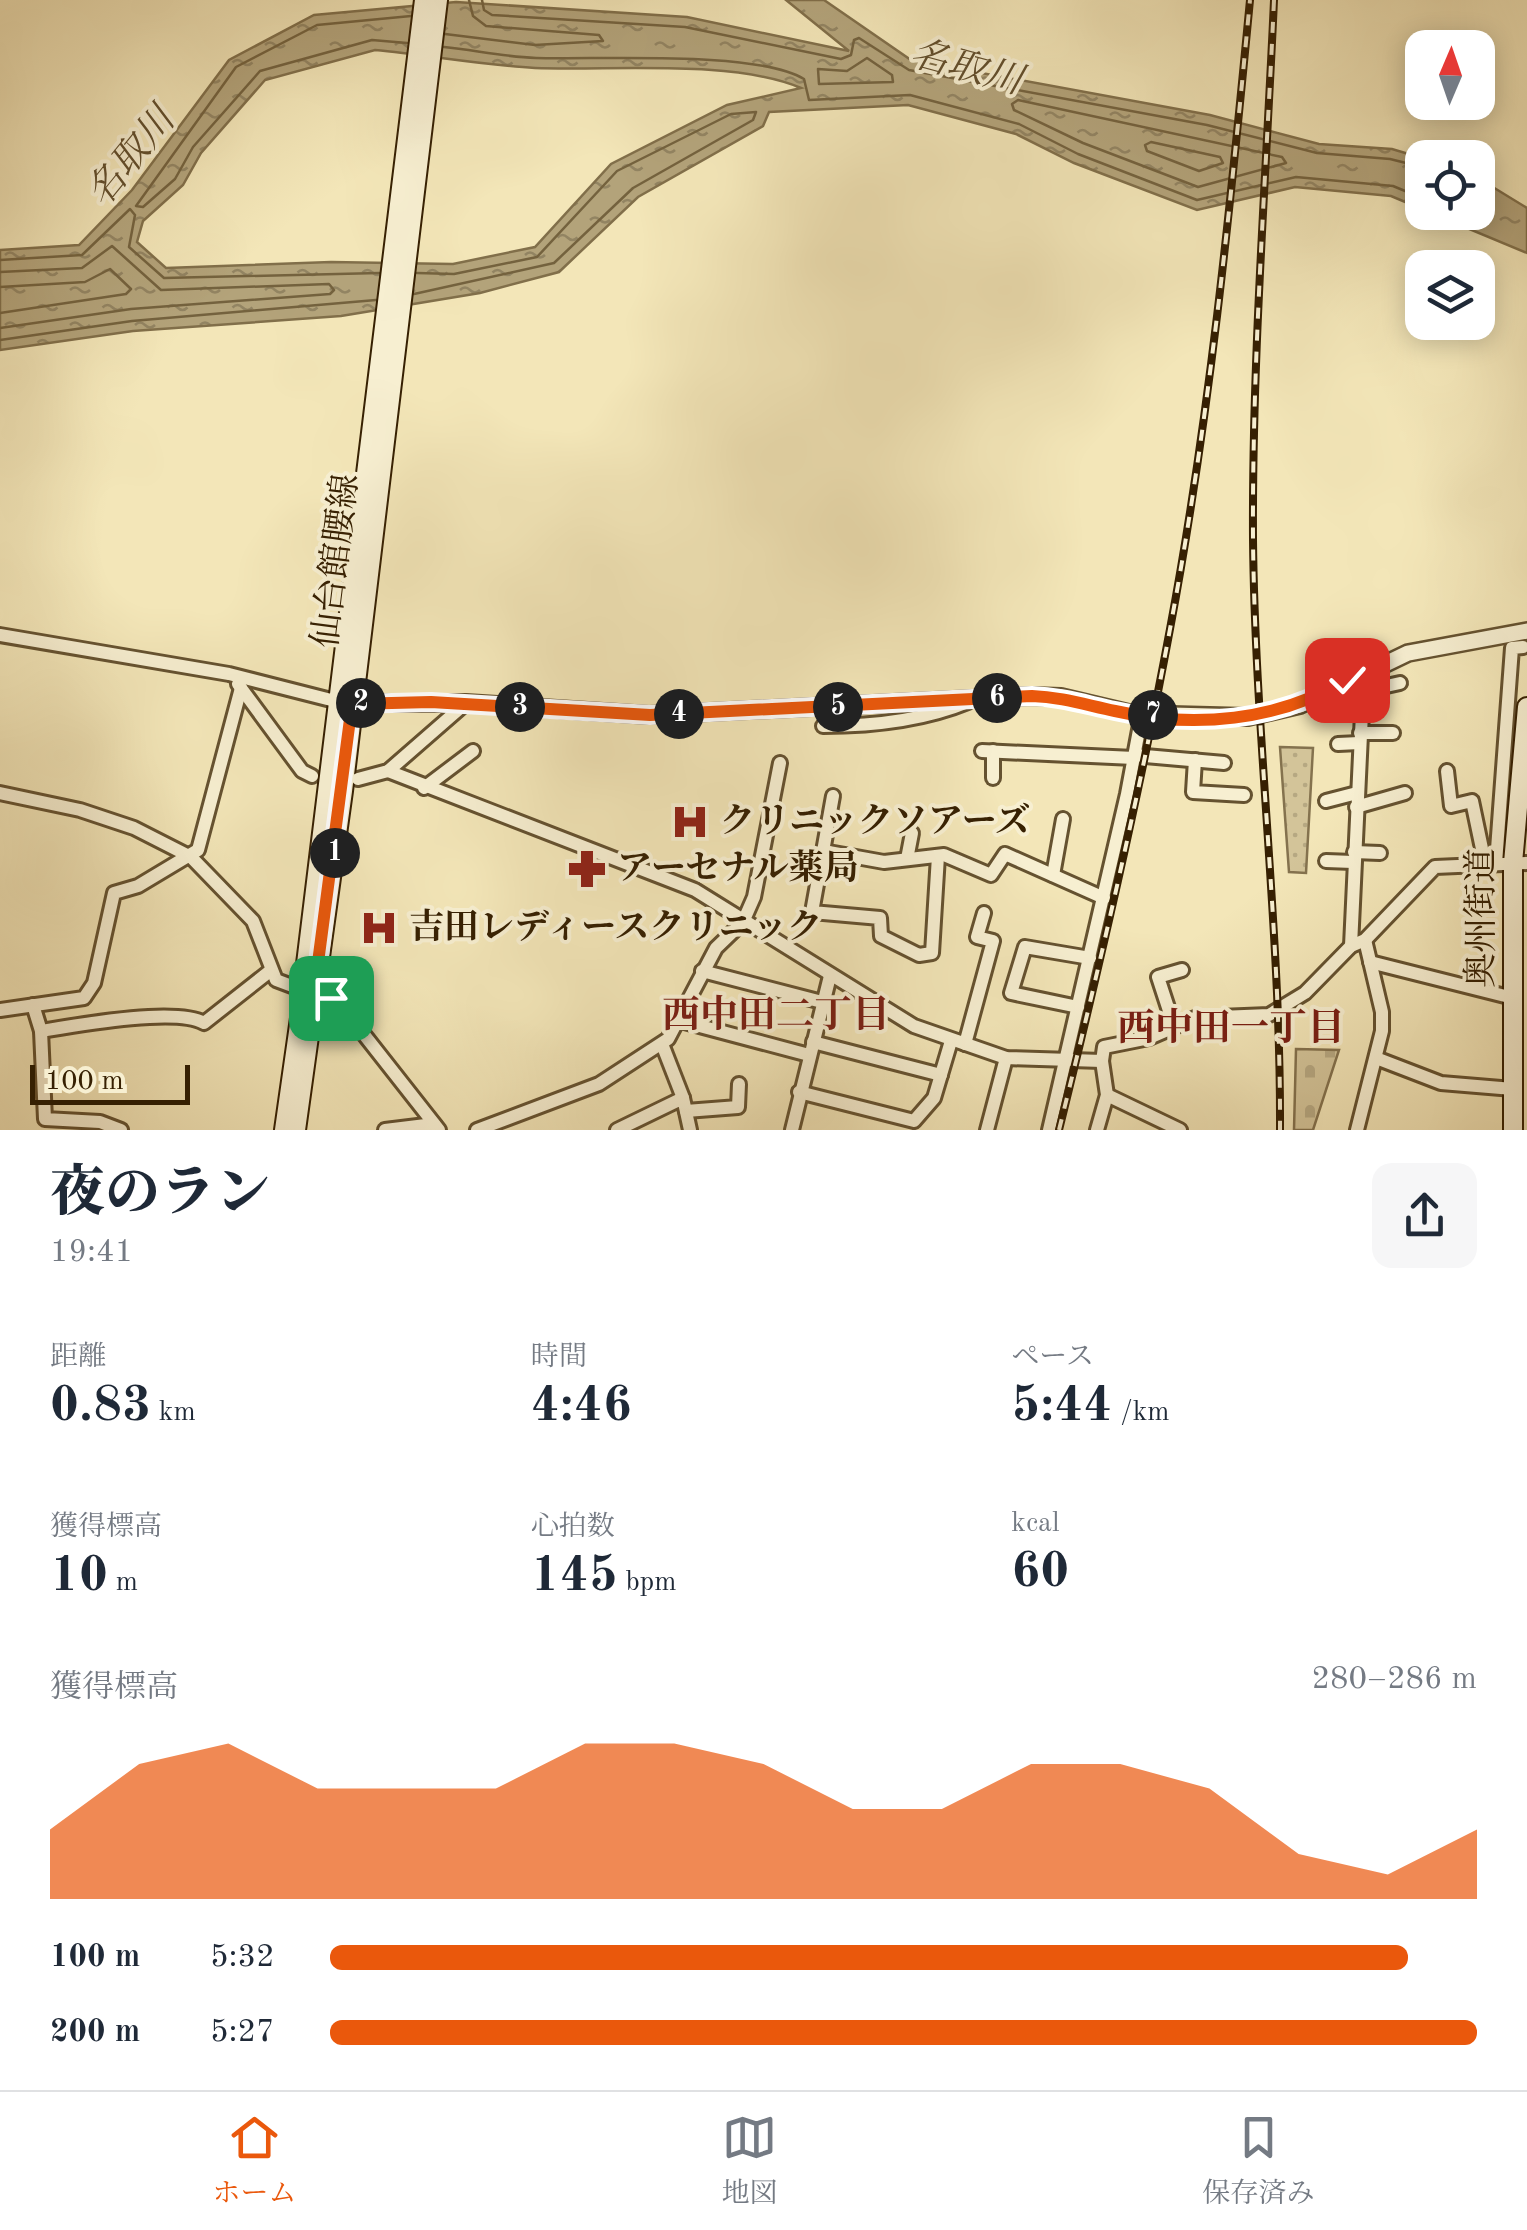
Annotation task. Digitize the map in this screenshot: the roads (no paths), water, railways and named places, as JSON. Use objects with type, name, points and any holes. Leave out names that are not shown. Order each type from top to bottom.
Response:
[{"type":"main road","name":"仙台館腰線","points":[[296,1130],[424,0]]},
{"type":"main road","name":"仙台館腰線","points":[[347,683],[438,0]]},
{"type":"main road","name":"奥州街道","points":[[1513,1130],[1514,998],[1505,863],[1527,707]]},
{"type":"main road","name":"仙台館腰線","points":[[284,1130],[309,992]]},
{"type":"street","points":[[0,636],[230,674],[345,703],[466,703],[650,715],[1061,697],[1142,714],[1223,719],[1275,713],[1408,653],[1527,631]]},
{"type":"street","points":[[1505,863],[1512,648],[1523,648]]},
{"type":"street","points":[[230,674],[302,771],[312,776]]},
{"type":"street","points":[[1340,696],[1400,684]]},
{"type":"street","points":[[0,1010],[84,998],[94,983],[114,892],[138,886],[198,850],[241,688]]},
{"type":"street","points":[[1357,1130],[1376,1058],[1382,1012],[1370,962],[1358,943],[1354,857],[1364,692]]},
{"type":"street","points":[[824,726],[938,714],[975,699]]},
{"type":"street","points":[[358,779],[388,770],[466,703]]},
{"type":"street","points":[[1049,1130],[1104,898],[1142,714]]},
{"type":"street","points":[[1338,744],[1393,733]]},
{"type":"street","points":[[424,788],[473,751]]},
{"type":"street","points":[[993,778],[987,751],[1224,762]]},
{"type":"street","points":[[1195,760],[1193,792],[1244,795]]},
{"type":"street","points":[[476,1130],[600,1084],[662,1044],[716,948],[743,922],[754,897],[780,763]]},
{"type":"street","points":[[388,770],[424,788],[678,883],[914,1026],[1006,1058],[1102,1060]]},
{"type":"street","points":[[1447,771],[1451,806],[1472,801],[1505,863]]},
{"type":"street","points":[[0,793],[116,822],[191,857],[254,921],[276,980],[340,1004],[436,1127]]},
{"type":"street","points":[[1326,801],[1405,793]]},
{"type":"street","points":[[832,796],[812,912],[880,918],[881,936],[919,954],[932,954],[938,856]]},
{"type":"street","points":[[1053,875],[1062,819]]},
{"type":"street","points":[[907,859],[912,833]]},
{"type":"street","points":[[823,851],[884,862],[938,856],[990,875],[1006,854],[1104,898]]},
{"type":"street","points":[[1326,861],[1380,853]]},
{"type":"street","points":[[1096,1130],[1107,1095],[1104,1047],[1149,1038],[1214,1015],[1268,1015],[1305,993],[1435,867],[1505,863]]},
{"type":"street","points":[[799,1092],[914,1122],[934,1098],[994,941],[977,937],[984,913]]},
{"type":"street","points":[[1078,1007],[1011,993],[1025,947],[1090,958]]},
{"type":"street","points":[[1370,962],[1514,998]]},
{"type":"street","points":[[1174,1026],[1158,976],[1182,970]]},
{"type":"street","points":[[41,1031],[116,1019],[185,1015],[204,1023],[270,971]]},
{"type":"street","points":[[702,971],[822,1002]]},
{"type":"street","points":[[792,1130],[830,976]]},
{"type":"street","points":[[34,1005],[41,1031],[45,1119],[100,1122],[120,1130]]},
{"type":"street","points":[[678,1020],[941,1074]]},
{"type":"street","points":[[662,1044],[690,1130]]},
{"type":"street","points":[[987,1130],[1006,1058]]},
{"type":"street","points":[[1376,1058],[1440,1083],[1513,1090]]},
{"type":"street","points":[[617,1130],[685,1105],[738,1107],[739,1084]]},
{"type":"street","points":[[1107,1095],[1180,1130]]},
{"type":"street","points":[[385,1130],[436,1127]]},
{"type":"water","points":[[786,0],[824,0],[911,60],[1210,115],[1319,144],[1405,153],[1405,202],[1391,196],[1295,187],[1197,210],[1074,163],[1016,134],[908,105],[769,112],[763,126],[638,197],[559,272],[480,293],[341,316],[133,331],[0,350],[0,250],[79,245],[132,190],[229,60],[314,15],[456,2],[687,17],[849,51]],"holes":[[[375,50],[495,65],[707,70],[773,79],[801,88],[727,105],[611,164],[535,247],[453,264],[331,262],[166,268],[137,242],[143,221],[183,185],[201,153],[265,80]]]},
{"type":"water","points":[[1495,188],[1527,208],[1527,253],[1472,230],[1495,230]]},
{"type":"railway","points":[[1059,1130],[1132,818],[1184,551],[1217,315],[1250,0]]},
{"type":"railway","points":[[1274,0],[1257,337],[1253,539],[1280,1130]]},
{"type":"place","name":"クリニックソアーズ","points":[[690,822]]},
{"type":"place","name":"アーセナル薬局","points":[[587,869]]},
{"type":"place","name":"吉田レディースクリニック","points":[[379,928]]},
{"type":"district","name":"西中田二丁目","points":[[776,1017]]},
{"type":"district","name":"西中田一丁目","points":[[1231,1030]]},
{"type":"water label","name":"名取川","points":[[966,69]]},
{"type":"water label","name":"名取川","points":[[132,158]]}]
